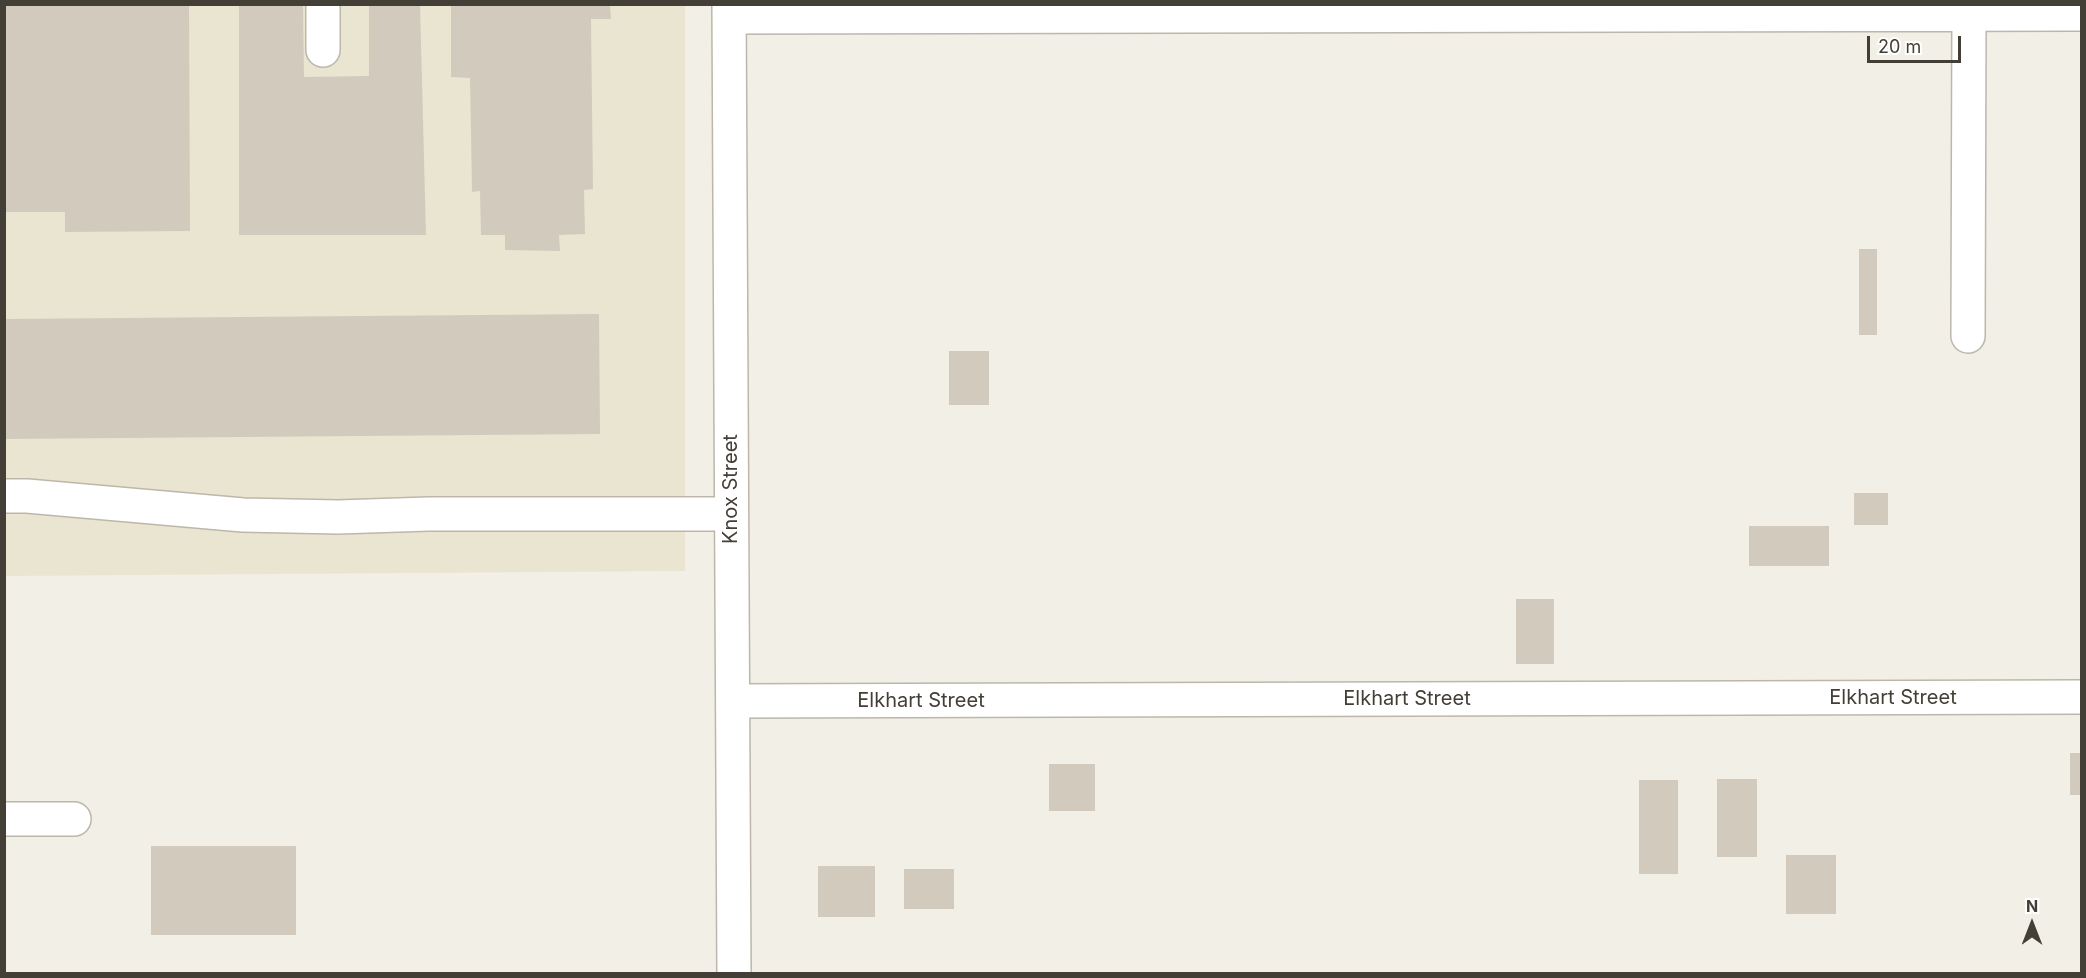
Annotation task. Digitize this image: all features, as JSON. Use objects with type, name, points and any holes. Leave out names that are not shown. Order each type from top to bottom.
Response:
[{"type":"street","points":[[323,4],[323,50]]},
{"type":"street","points":[[729,11],[2082,14]]},
{"type":"street","name":"Knox Street","points":[[729,11],[734,974]]},
{"type":"street","points":[[1968,336],[1969,14]]},
{"type":"street","points":[[4,496],[266,516],[731,514]]},
{"type":"street","name":"Elkhart Street","points":[[733,701],[2082,697]]},
{"type":"street","points":[[4,819],[74,819]]},
{"type":"shaded area","points":[[4,5],[685,5],[685,571],[5,576]]},
{"type":"building","points":[[4,4],[189,4],[190,231],[65,232],[65,212],[4,212]]},
{"type":"building","points":[[239,4],[303,4],[304,77],[369,76],[369,4],[420,4],[426,235],[239,235]]},
{"type":"building","points":[[451,4],[610,4],[611,19],[591,19],[593,189],[584,190],[585,234],[559,235],[560,251],[505,250],[505,235],[481,235],[480,191],[472,192],[470,78],[451,77]]},
{"type":"building","points":[[1859,249],[1877,249],[1877,335],[1859,335]]},
{"type":"building","points":[[599,314],[600,434],[4,439],[4,319]]},
{"type":"building","points":[[949,351],[989,351],[989,405],[949,405]]},
{"type":"building","points":[[1854,493],[1888,493],[1888,525],[1854,525]]},
{"type":"building","points":[[1749,526],[1829,526],[1829,566],[1749,566]]},
{"type":"building","points":[[1516,599],[1554,599],[1554,664],[1516,664]]},
{"type":"building","points":[[2070,753],[2082,753],[2082,795],[2070,795]]},
{"type":"building","points":[[1049,764],[1095,764],[1095,811],[1049,811]]},
{"type":"building","points":[[1717,779],[1757,779],[1757,857],[1717,857]]},
{"type":"building","points":[[1639,780],[1678,780],[1678,874],[1639,874]]},
{"type":"building","points":[[151,846],[296,846],[296,935],[151,935]]},
{"type":"building","points":[[1786,855],[1836,855],[1836,914],[1786,914]]},
{"type":"building","points":[[818,866],[875,866],[875,917],[818,917]]},
{"type":"building","points":[[904,869],[954,869],[954,909],[904,909]]}]
